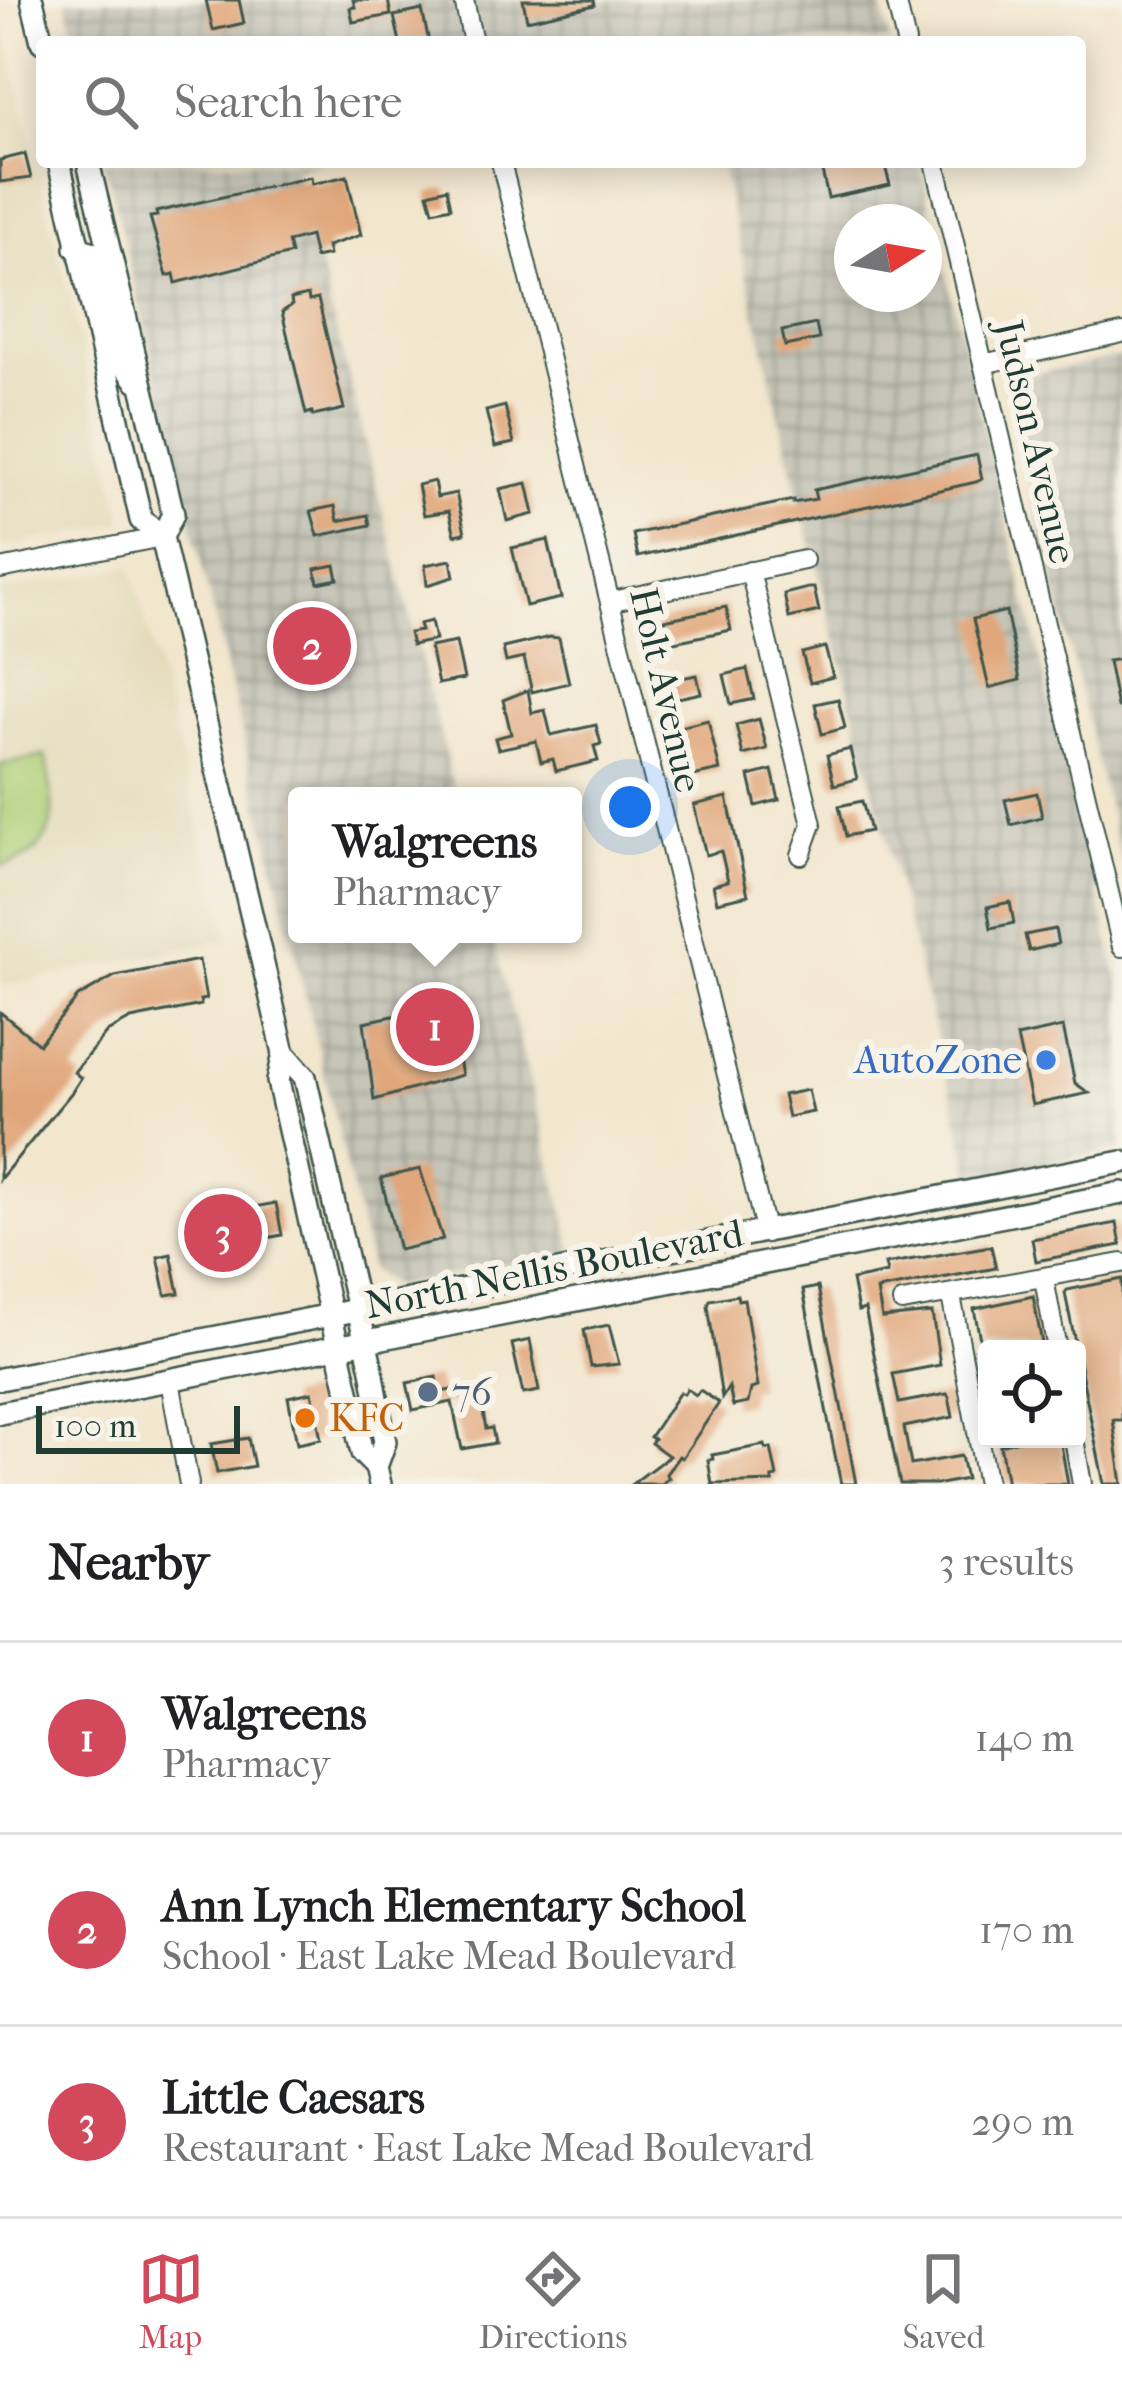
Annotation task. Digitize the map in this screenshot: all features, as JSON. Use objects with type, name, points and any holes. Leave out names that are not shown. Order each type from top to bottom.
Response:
[{"type":"main road","points":[[32,0],[41,36]]},
{"type":"main road","points":[[59,168],[141,520],[162,537],[284,1053],[278,1082],[362,1453],[378,1475]]},
{"type":"main road","points":[[89,168],[173,514],[162,537]]},
{"type":"main road","points":[[76,248],[91,252],[119,357],[144,390]]},
{"type":"main road","points":[[284,1053],[305,1077],[360,1310],[385,1442],[378,1475]]},
{"type":"main road","name":"North Nellis Boulevard","points":[[4,1384],[1122,1162]]},
{"type":"main road","name":"North Nellis Boulevard","points":[[0,1412],[1122,1193]]},
{"type":"street","points":[[464,0],[472,36]]},
{"type":"street","points":[[896,0],[905,36]]},
{"type":"street","name":"Holt Avenue","points":[[504,168],[766,1232]]},
{"type":"street","name":"Judson Avenue","points":[[936,168],[1122,946]]},
{"type":"street","points":[[983,364],[1122,334]]},
{"type":"street","points":[[0,569],[162,537]]},
{"type":"street","points":[[613,601],[805,560]]},
{"type":"street","points":[[750,571],[812,824],[801,855]]},
{"type":"street","points":[[902,1302],[1122,1263]]},
{"type":"street","points":[[1045,1279],[1056,1340]]},
{"type":"street","points":[[951,1296],[987,1484]]},
{"type":"street","points":[[170,1381],[189,1484]]},
{"type":"street","points":[[1076,1448],[1082,1484]]},
{"type":"shaded area","points":[[66,0],[880,0],[889,36],[75,36]]},
{"type":"shaded area","points":[[0,12],[124,523],[0,547]]},
{"type":"shaded area","points":[[106,168],[299,168],[295,169],[454,787],[288,787],[288,924]]},
{"type":"shaded area","points":[[721,168],[920,168],[929,204],[834,204],[834,312],[942,312],[942,256],[1122,995],[1122,1148],[973,1180],[795,481]]},
{"type":"shaded area","points":[[1122,356],[1122,865],[1005,380]]},
{"type":"shaded area","points":[[131,566],[229,940],[0,986],[0,592]]},
{"type":"shaded area","points":[[293,943],[494,943],[574,1253],[393,1286],[371,1269]]},
{"type":"green space","points":[[45,756],[52,809],[45,839],[21,860],[0,866],[0,765]]},
{"type":"building","points":[[206,0],[239,0],[244,23],[213,30]]},
{"type":"building","points":[[353,0],[388,0],[391,15],[353,22]]},
{"type":"building","points":[[523,0],[594,0],[595,5],[527,20]]},
{"type":"building","points":[[422,10],[428,36],[399,36],[394,16]]},
{"type":"building","points":[[25,154],[31,178],[0,182],[0,160]]},
{"type":"building","points":[[821,168],[886,168],[890,185],[828,198]]},
{"type":"building","points":[[347,176],[361,235],[327,246],[329,255],[315,258],[310,236],[288,242],[291,254],[176,283],[174,274],[167,276],[150,217],[157,216],[156,212],[311,177],[312,184]]},
{"type":"building","points":[[447,188],[451,207],[433,211],[428,193]]},
{"type":"building","points":[[308,295],[309,301],[318,299],[344,409],[313,416],[306,414],[282,312],[292,305],[291,299]]},
{"type":"building","points":[[816,324],[819,339],[785,346],[782,331]]},
{"type":"building","points":[[505,406],[514,443],[495,447],[486,411]]},
{"type":"building","points":[[977,455],[982,479],[976,482],[638,557],[633,534],[816,499],[814,490]]},
{"type":"building","points":[[434,481],[437,497],[456,493],[465,533],[455,535],[449,511],[424,515],[418,485]]},
{"type":"building","points":[[527,483],[534,514],[507,521],[500,489]]},
{"type":"building","points":[[335,506],[338,521],[368,515],[370,525],[318,536],[311,511]]},
{"type":"building","points":[[548,540],[561,598],[526,606],[512,548]]},
{"type":"building","points":[[451,560],[454,577],[427,585],[425,565]]},
{"type":"building","points":[[335,565],[338,579],[318,583],[315,569]]},
{"type":"building","points":[[814,588],[819,611],[789,618],[784,594]]},
{"type":"building","points":[[726,607],[731,630],[660,645],[655,622]]},
{"type":"building","points":[[1006,611],[1020,680],[989,688],[973,619]]},
{"type":"building","points":[[431,621],[435,640],[412,645],[409,633],[421,631],[419,624]]},
{"type":"building","points":[[559,638],[569,683],[532,692],[524,658],[506,662],[503,648]]},
{"type":"building","points":[[456,642],[464,679],[438,684],[430,647]]},
{"type":"building","points":[[825,647],[833,677],[810,683],[802,653]]},
{"type":"building","points":[[1122,659],[1122,707],[1117,707],[1108,661]]},
{"type":"building","points":[[747,669],[754,699],[731,704],[724,675]]},
{"type":"building","points":[[697,675],[701,693],[669,700],[665,681]]},
{"type":"building","points":[[528,690],[532,713],[545,710],[551,735],[596,725],[601,744],[594,746],[598,761],[556,771],[553,759],[541,762],[536,741],[498,749],[495,738],[511,734],[503,700]]},
{"type":"building","points":[[838,699],[845,728],[822,734],[815,704]]},
{"type":"building","points":[[759,719],[767,749],[743,755],[736,725]]},
{"type":"building","points":[[708,720],[720,770],[688,777],[676,728]]},
{"type":"building","points":[[850,749],[857,779],[834,785],[827,755]]},
{"type":"building","points":[[772,770],[779,800],[756,806],[749,776]]},
{"type":"building","points":[[1037,793],[1042,817],[1011,825],[1005,800]]},
{"type":"building","points":[[727,797],[748,895],[717,902],[713,885],[728,881],[721,851],[706,855],[694,805]]},
{"type":"building","points":[[862,801],[870,831],[846,836],[839,806]]},
{"type":"building","points":[[1010,902],[1014,923],[991,928],[987,907]]},
{"type":"building","points":[[1055,929],[1058,944],[1029,951],[1025,935]]},
{"type":"building","points":[[199,960],[206,999],[200,1000],[201,1005],[131,1019],[107,1032],[74,1072],[81,1078],[72,1092],[0,1179],[0,1012],[39,1044],[78,997],[115,976]]},
{"type":"building","points":[[447,1005],[449,1013],[461,1011],[464,1028],[453,1030],[462,1075],[374,1100],[364,1022]]},
{"type":"building","name":"AutoZone","points":[[1063,1027],[1075,1083],[1089,1093],[1032,1105],[1017,1037]]},
{"type":"building","points":[[808,1090],[813,1112],[788,1117],[783,1095]]},
{"type":"building","points":[[420,1169],[443,1240],[399,1250],[381,1178]]},
{"type":"building","points":[[276,1203],[282,1235],[191,1253],[185,1220]]},
{"type":"building","points":[[1117,1223],[1121,1245],[1036,1261],[1032,1239]]},
{"type":"building","points":[[991,1246],[996,1268],[877,1290],[882,1318],[932,1313],[940,1365],[893,1374],[899,1403],[947,1394],[953,1417],[904,1427],[911,1465],[961,1456],[966,1479],[900,1484],[865,1309],[858,1311],[852,1280],[887,1273],[885,1264]]},
{"type":"building","points":[[171,1254],[179,1293],[166,1295],[158,1257]]},
{"type":"building","points":[[1122,1279],[1122,1420],[1113,1420],[1122,1484],[1104,1484],[1086,1396],[1086,1340],[1075,1340],[1067,1290]]},
{"type":"building","points":[[818,1287],[856,1484],[841,1484],[803,1290]]},
{"type":"building","points":[[737,1295],[738,1300],[744,1299],[758,1387],[751,1389],[748,1403],[733,1406],[729,1387],[722,1398],[708,1306],[710,1300]]},
{"type":"building","points":[[1033,1296],[1041,1340],[980,1340],[974,1309]]},
{"type":"building","points":[[609,1325],[619,1364],[591,1367],[584,1330]]},
{"type":"building","points":[[530,1340],[539,1391],[523,1394],[512,1344]]},
{"type":"building","points":[[437,1377],[440,1392],[469,1387],[472,1402],[481,1400],[486,1429],[492,1428],[495,1443],[462,1449],[452,1402],[413,1410],[407,1383]]},
{"type":"building","points":[[687,1389],[696,1395],[700,1390],[719,1403],[666,1474],[669,1478],[661,1484],[632,1484],[669,1456],[650,1437],[680,1392]]},
{"type":"building","name":"KFC","points":[[312,1392],[321,1439],[297,1444],[288,1397]]},
{"type":"building","points":[[248,1438],[254,1466],[217,1473],[211,1444]]},
{"type":"building","points":[[765,1445],[771,1448],[777,1477],[773,1482],[712,1484],[708,1460],[712,1455]]},
{"type":"building","points":[[1001,1448],[1062,1448],[1068,1484],[1007,1484]]},
{"type":"place","name":"Ann Lynch Elementary School","points":[[312,646]]},
{"type":"place","name":"Walgreens","points":[[435,1027]]},
{"type":"place","name":"AutoZone","points":[[1046,1060]]},
{"type":"place","name":"Little Caesars","points":[[223,1233]]},
{"type":"place","name":"76","points":[[428,1392]]},
{"type":"place","name":"KFC","points":[[305,1418]]}]
